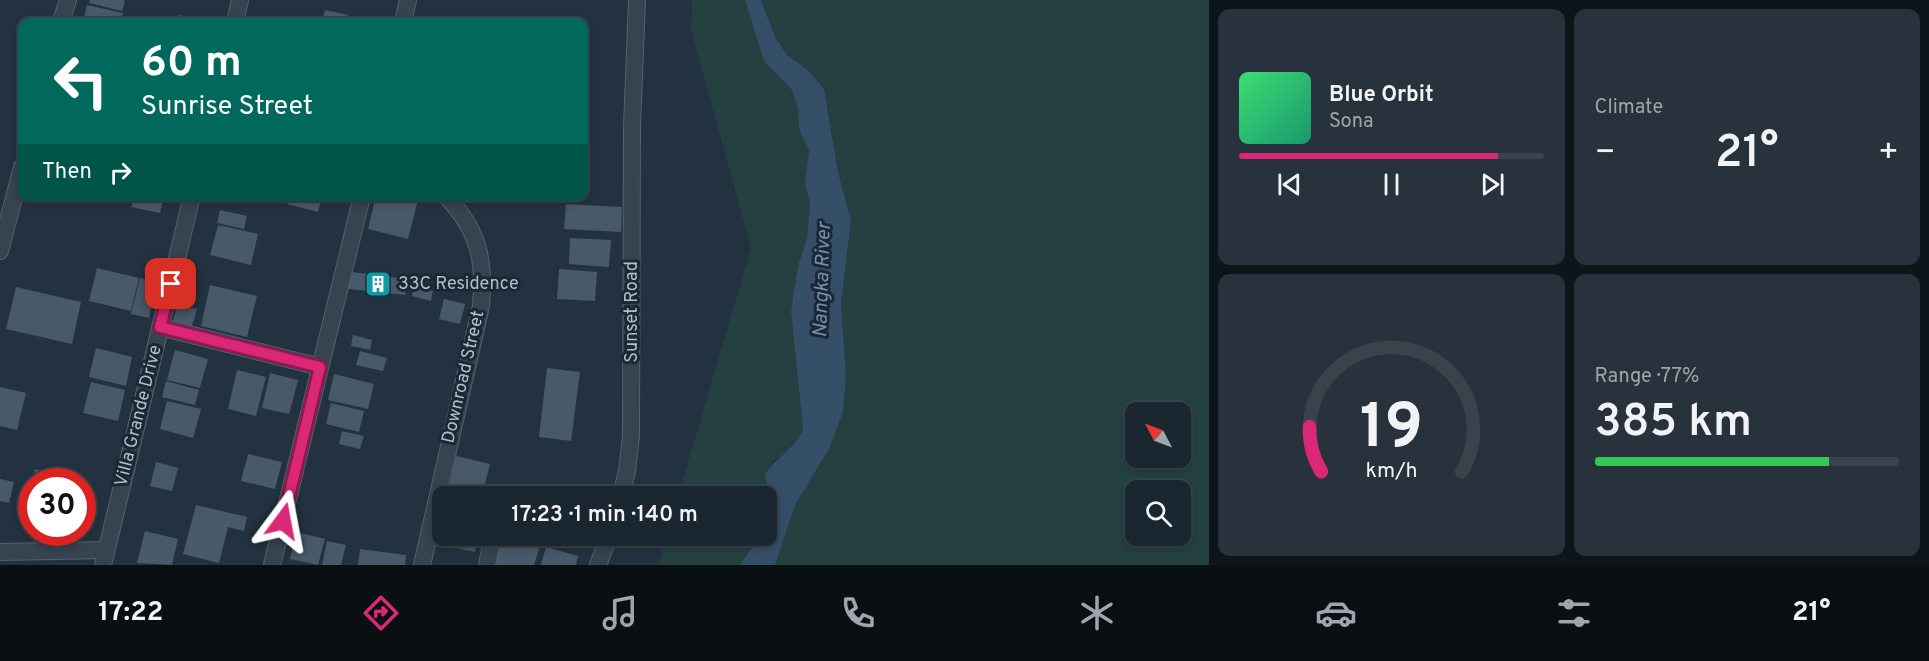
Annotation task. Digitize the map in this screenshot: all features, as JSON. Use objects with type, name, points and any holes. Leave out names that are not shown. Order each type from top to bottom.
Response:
[{"type":"street","points":[[63,18],[68,0]]},
{"type":"street","points":[[236,18],[240,0]]},
{"type":"street","points":[[404,18],[408,0]]},
{"type":"street","name":"Sunset Road","points":[[623,486],[631,436],[632,127],[637,0]]},
{"type":"street","points":[[0,251],[18,182]]},
{"type":"street","name":"Villa Grande Drive","points":[[104,558],[191,201]]},
{"type":"street","points":[[272,565],[361,201]]},
{"type":"street","name":"Downroad Street","points":[[423,565],[481,306],[483,279],[475,236],[464,217],[450,201]]},
{"type":"street","points":[[160,327],[320,367]]},
{"type":"street","points":[[487,565],[491,546]]},
{"type":"street","points":[[598,565],[605,546]]},
{"type":"street","points":[[0,552],[104,558]]},
{"type":"green space","points":[[692,0],[745,0],[764,61],[792,90],[798,108],[799,129],[809,150],[805,183],[810,204],[807,238],[798,266],[791,311],[803,429],[791,448],[772,462],[768,486],[681,486],[751,248],[691,30]]},
{"type":"green space","points":[[761,0],[1209,0],[1209,565],[775,565],[795,505],[829,449],[843,412],[846,376],[841,304],[851,220],[838,172],[824,89],[808,70],[787,55],[775,37]]},
{"type":"green space","points":[[664,546],[756,546],[740,565],[658,565]]},
{"type":"water","name":"Nangka River","points":[[745,0],[761,0],[775,37],[787,55],[808,70],[824,89],[838,172],[851,220],[841,304],[846,376],[843,412],[829,449],[795,505],[775,565],[740,565],[754,546],[777,546],[777,486],[768,486],[765,475],[800,436],[803,429],[791,311],[798,266],[807,238],[810,204],[805,183],[809,150],[799,129],[798,108],[792,90],[764,61]]},
{"type":"building","points":[[90,0],[125,1],[122,11],[89,3]]},
{"type":"building","points":[[87,5],[123,13],[122,18],[84,18]]},
{"type":"building","points":[[325,10],[348,15],[348,18],[323,18]]},
{"type":"building","points":[[133,201],[163,201],[160,213],[131,207]]},
{"type":"building","points":[[288,201],[321,201],[318,212],[287,204]]},
{"type":"building","points":[[375,201],[418,201],[408,239],[368,229]]},
{"type":"building","points":[[566,204],[622,207],[621,232],[564,229]]},
{"type":"building","points":[[220,210],[247,216],[244,229],[217,223]]},
{"type":"building","points":[[218,225],[258,234],[251,265],[210,255]]},
{"type":"building","points":[[570,238],[611,240],[609,267],[569,264]]},
{"type":"building","points":[[97,268],[139,278],[131,311],[89,301]]},
{"type":"building","points":[[559,269],[597,272],[595,301],[557,299]]},
{"type":"building","name":"33C Residence","points":[[351,272],[408,279],[405,295],[348,289]]},
{"type":"building","points":[[140,278],[157,282],[149,318],[131,314]]},
{"type":"building","points":[[210,285],[257,296],[247,337],[201,326]]},
{"type":"building","points":[[16,287],[81,302],[72,344],[6,329]]},
{"type":"building","points":[[414,287],[433,291],[431,301],[412,296]]},
{"type":"building","points":[[444,299],[465,304],[460,324],[439,319]]},
{"type":"building","points":[[177,304],[197,309],[192,326],[173,321]]},
{"type":"building","points":[[353,335],[372,340],[370,350],[351,346]]},
{"type":"building","points":[[96,348],[132,357],[126,386],[89,377]]},
{"type":"building","points":[[175,350],[208,359],[200,388],[167,380]]},
{"type":"building","points":[[360,351],[387,358],[383,371],[356,365]]},
{"type":"building","points":[[547,368],[580,372],[571,441],[539,437]]},
{"type":"building","points":[[237,370],[266,377],[256,416],[228,409]]},
{"type":"building","points":[[270,373],[298,380],[289,414],[262,408]]},
{"type":"building","points":[[334,374],[374,384],[368,409],[328,400]]},
{"type":"building","points":[[166,381],[199,390],[195,405],[162,397]]},
{"type":"building","points":[[91,382],[125,390],[118,421],[83,413]]},
{"type":"building","points":[[0,387],[26,393],[17,430],[0,426]]},
{"type":"building","points":[[167,401],[201,409],[193,438],[160,429]]},
{"type":"building","points":[[331,403],[364,411],[359,432],[326,424]]},
{"type":"building","points":[[342,431],[364,436],[360,449],[339,444]]},
{"type":"building","points":[[248,454],[282,462],[275,489],[241,481]]},
{"type":"building","points":[[456,456],[490,464],[484,486],[450,486]]},
{"type":"building","points":[[156,462],[178,468],[172,491],[150,486]]},
{"type":"building","points":[[0,479],[14,482],[9,503],[0,501]]},
{"type":"building","points":[[196,505],[247,517],[244,531],[228,527],[219,563],[183,554]]},
{"type":"building","points":[[145,531],[178,539],[172,565],[137,563]]},
{"type":"building","points":[[296,532],[325,539],[318,565],[290,559]]},
{"type":"building","points":[[327,541],[346,545],[341,565],[322,565]]},
{"type":"building","points":[[448,546],[476,546],[475,552]]},
{"type":"building","points":[[494,546],[540,546],[534,565],[489,565]]},
{"type":"building","points":[[546,547],[578,556],[576,565],[541,565]]},
{"type":"building","points":[[360,549],[406,555],[405,565],[358,565]]},
{"type":"place","name":"33C Residence","points":[[378,284]]},
{"type":"route","points":[[171,284],[160,327],[320,367],[283,521]]}]
